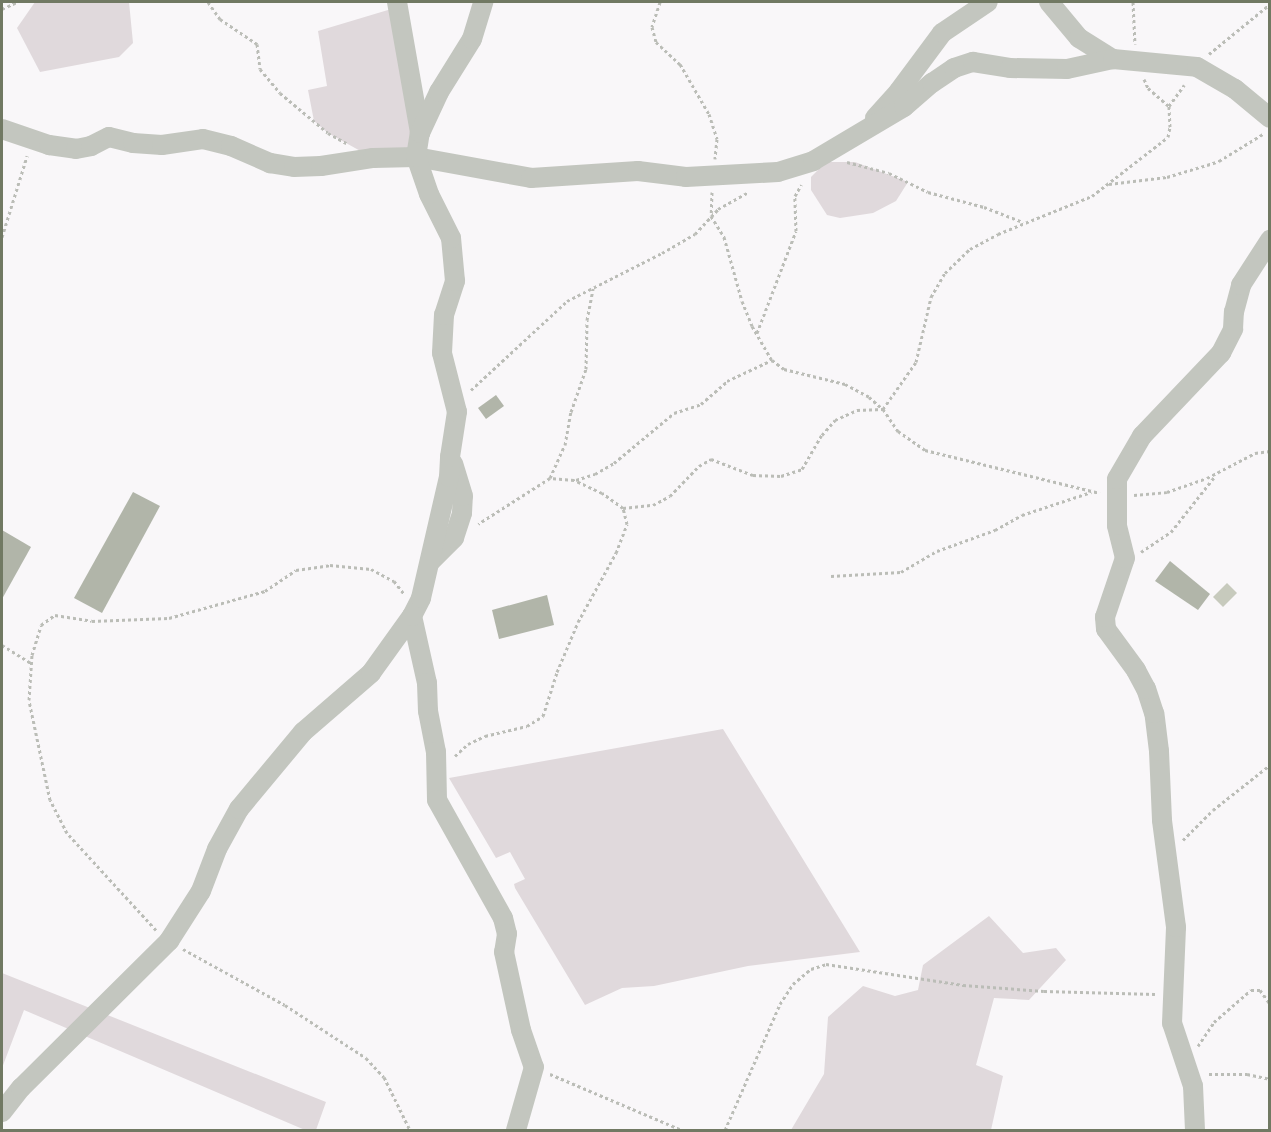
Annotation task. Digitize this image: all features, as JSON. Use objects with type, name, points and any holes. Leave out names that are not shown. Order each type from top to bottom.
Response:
[{"type":"street","points":[[397,2],[420,133]]},
{"type":"street","points":[[2,1112],[21,1088],[169,941],[201,891],[217,849],[239,809],[303,732],[371,673],[412,616],[421,598],[449,477],[457,412],[442,353],[444,315],[455,281],[451,238],[429,194],[416,157],[420,133],[439,92],[472,39],[483,2]]},
{"type":"street","points":[[865,128],[899,91],[942,33],[988,2]]},
{"type":"street","points":[[1049,2],[1079,38],[1113,58]]},
{"type":"street","points":[[2,129],[33,140],[76,149],[91,146],[109,137],[134,143],[162,145],[202,139],[231,146],[270,163],[294,167],[321,166],[373,158],[416,157],[531,178],[638,171],[686,177],[778,172],[813,161],[865,128],[904,107],[954,68],[973,62],[1010,68],[1066,69],[1113,58],[1197,67],[1235,89],[1269,118]]},
{"type":"street","points":[[1195,1131],[1193,1086],[1173,1023],[1176,927],[1154,713],[1146,689],[1136,670],[1106,629],[1105,617],[1125,558],[1117,525],[1117,479],[1142,436],[1221,353],[1233,329],[1234,312],[1241,285],[1269,240]]},
{"type":"street","points":[[430,562],[454,538],[462,513],[463,496],[450,457]]},
{"type":"street","points":[[412,616],[428,683],[437,800],[503,918],[507,934],[504,952],[521,1030],[534,1067],[516,1131]]},
{"type":"path","points":[[2,9],[17,2]]},
{"type":"path","points":[[208,2],[220,19],[256,44],[260,69],[280,93],[328,133],[373,158]]},
{"type":"path","points":[[660,2],[652,27],[656,42],[680,64],[710,114],[717,139],[711,216],[724,237],[742,301],[757,333],[772,360],[784,369],[844,384],[869,397],[883,409],[898,431],[925,450],[1092,492],[1116,496],[1167,492],[1217,473],[1255,453],[1269,451]]},
{"type":"path","points":[[883,409],[916,362],[931,297],[945,273],[970,249],[1023,222],[1092,196],[1167,137],[1170,127],[1169,106],[1197,67],[1222,41],[1235,35],[1268,3]]},
{"type":"path","points":[[1107,184],[1167,177],[1207,165],[1219,161],[1269,130]]},
{"type":"path","points":[[2,237],[16,185],[33,140]]},
{"type":"path","points":[[757,333],[795,231],[795,196],[813,161]]},
{"type":"path","points":[[845,162],[855,162],[889,173],[928,192],[984,207],[1023,222]]},
{"type":"path","points":[[457,412],[473,387],[567,301],[695,234],[718,209],[753,189]]},
{"type":"path","points":[[454,538],[550,478],[565,445],[571,412],[586,369],[587,320],[593,288]]},
{"type":"path","points":[[574,480],[595,474],[614,463],[674,413],[701,404],[727,381],[772,360]]},
{"type":"path","points":[[623,508],[652,505],[670,496],[699,466],[711,459],[753,476],[782,476],[802,470],[822,435],[835,420],[857,410],[883,409]]},
{"type":"path","points":[[1125,558],[1151,548],[1171,532],[1217,473]]},
{"type":"path","points":[[436,773],[468,744],[485,736],[527,726],[543,716],[557,672],[578,622],[616,553],[627,524],[623,508],[602,493],[574,480],[550,478]]},
{"type":"path","points":[[831,576],[900,572],[937,551],[995,530],[1022,515],[1092,492]]},
{"type":"path","points":[[410,1131],[384,1077],[366,1058],[285,1005],[169,941],[154,928],[67,833],[50,800],[29,700],[31,663],[41,625],[55,615],[92,621],[169,618],[265,591],[296,570],[330,565],[371,569],[394,581],[404,595],[412,616]]},
{"type":"path","points":[[2,645],[31,663]]},
{"type":"path","points":[[1167,856],[1213,810],[1269,765]]},
{"type":"path","points":[[725,1131],[784,998],[793,984],[811,969],[826,964],[963,985],[1044,991],[1173,994]]},
{"type":"path","points":[[1269,1004],[1260,990],[1251,990],[1242,996],[1214,1022],[1187,1068],[1247,1074],[1269,1079]]},
{"type":"path","points":[[534,1067],[682,1131]]},
{"type":"shaded area","points":[[35,2],[129,2],[133,43],[119,57],[40,72],[17,28]]},
{"type":"shaded area","points":[[398,7],[416,157],[373,158],[328,133],[314,121],[308,90],[327,86],[318,31]]},
{"type":"shaded area","points":[[826,162],[855,162],[908,182],[896,201],[873,213],[840,218],[827,215],[811,190],[811,177]]},
{"type":"shaded area","points":[[1227,583],[1237,593],[1223,607],[1213,597]]},
{"type":"shaded area","points":[[723,729],[860,952],[748,966],[654,986],[622,988],[585,1005],[515,888],[514,884],[525,879],[510,852],[496,858],[449,778]]},
{"type":"shaded area","points":[[989,916],[1023,953],[1056,948],[1066,960],[1029,1000],[994,998],[976,1065],[1003,1076],[991,1130],[791,1130],[824,1074],[828,1017],[863,986],[895,996],[918,990],[923,965]]},
{"type":"shaded area","points":[[2,973],[326,1102],[316,1130],[305,1130],[24,1010],[2,1068]]},
{"type":"building","points":[[496,395],[504,406],[486,419],[478,408]]},
{"type":"building","points":[[133,492],[160,506],[102,613],[74,598]]},
{"type":"building","points":[[2,530],[31,547],[2,599]]},
{"type":"building","points":[[1170,561],[1210,594],[1198,610],[1155,581]]},
{"type":"building","points":[[547,595],[554,625],[499,639],[492,610]]}]
